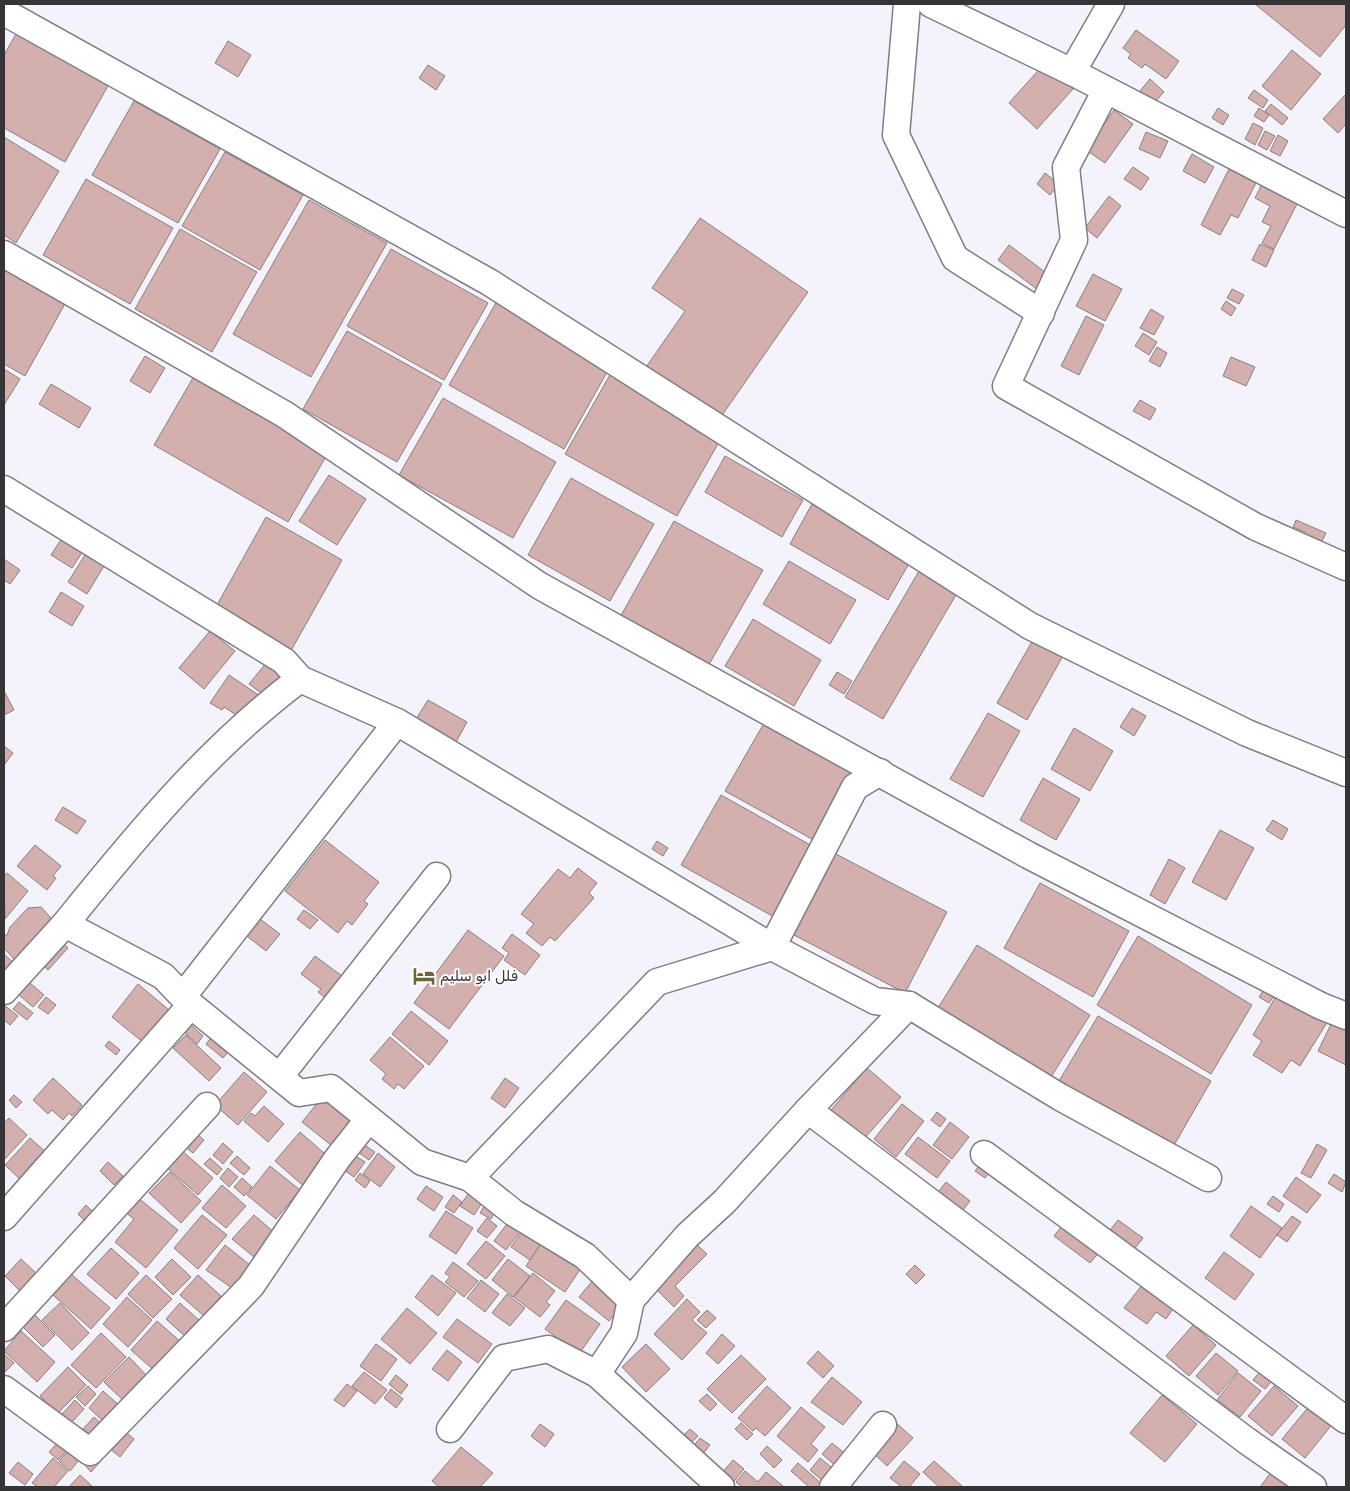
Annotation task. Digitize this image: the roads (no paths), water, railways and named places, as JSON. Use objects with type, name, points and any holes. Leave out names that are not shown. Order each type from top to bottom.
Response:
[{"type":"street","points":[[907,4],[896,135],[955,258],[1041,313]]},
{"type":"street","points":[[931,4],[1072,72],[1346,214]]},
{"type":"street","points":[[1072,72],[1111,4]]},
{"type":"street","points":[[4,12],[488,282],[1030,626],[1247,733],[1346,773]]},
{"type":"street","points":[[1106,90],[1066,167],[1074,240],[1006,386],[1256,528],[1346,567]]},
{"type":"street","points":[[4,254],[284,414],[540,586],[1028,855],[1321,1006],[1346,1016]]},
{"type":"street","points":[[4,489],[284,662],[300,678],[397,722],[772,947],[874,1001],[909,1005],[1060,1097],[1208,1178]]},
{"type":"street","points":[[4,991],[65,924],[122,854],[212,756],[264,706],[300,678]]},
{"type":"street","points":[[4,1217],[187,1000],[397,722]]},
{"type":"street","points":[[470,1178],[657,982],[772,947],[855,787],[880,772]]},
{"type":"street","points":[[280,1076],[437,876]]},
{"type":"street","points":[[65,924],[163,976],[187,1000],[299,1092],[331,1088],[422,1162],[470,1178],[514,1213],[585,1256],[631,1300]]},
{"type":"street","points":[[597,1374],[624,1332],[631,1300],[687,1236],[724,1202],[808,1110],[909,1005]]},
{"type":"street","points":[[4,1328],[206,1106]]},
{"type":"street","points":[[808,1110],[1247,1441],[1313,1487]]},
{"type":"street","points":[[4,1389],[90,1452],[251,1286],[337,1159],[368,1120]]},
{"type":"street","points":[[984,1154],[1346,1420]]},
{"type":"street","points":[[450,1429],[504,1358],[548,1350],[597,1374],[721,1487]]},
{"type":"street","points":[[833,1487],[883,1425]]},
{"type":"place","name":"فلل ابو سليم","points":[[424,976]]}]
